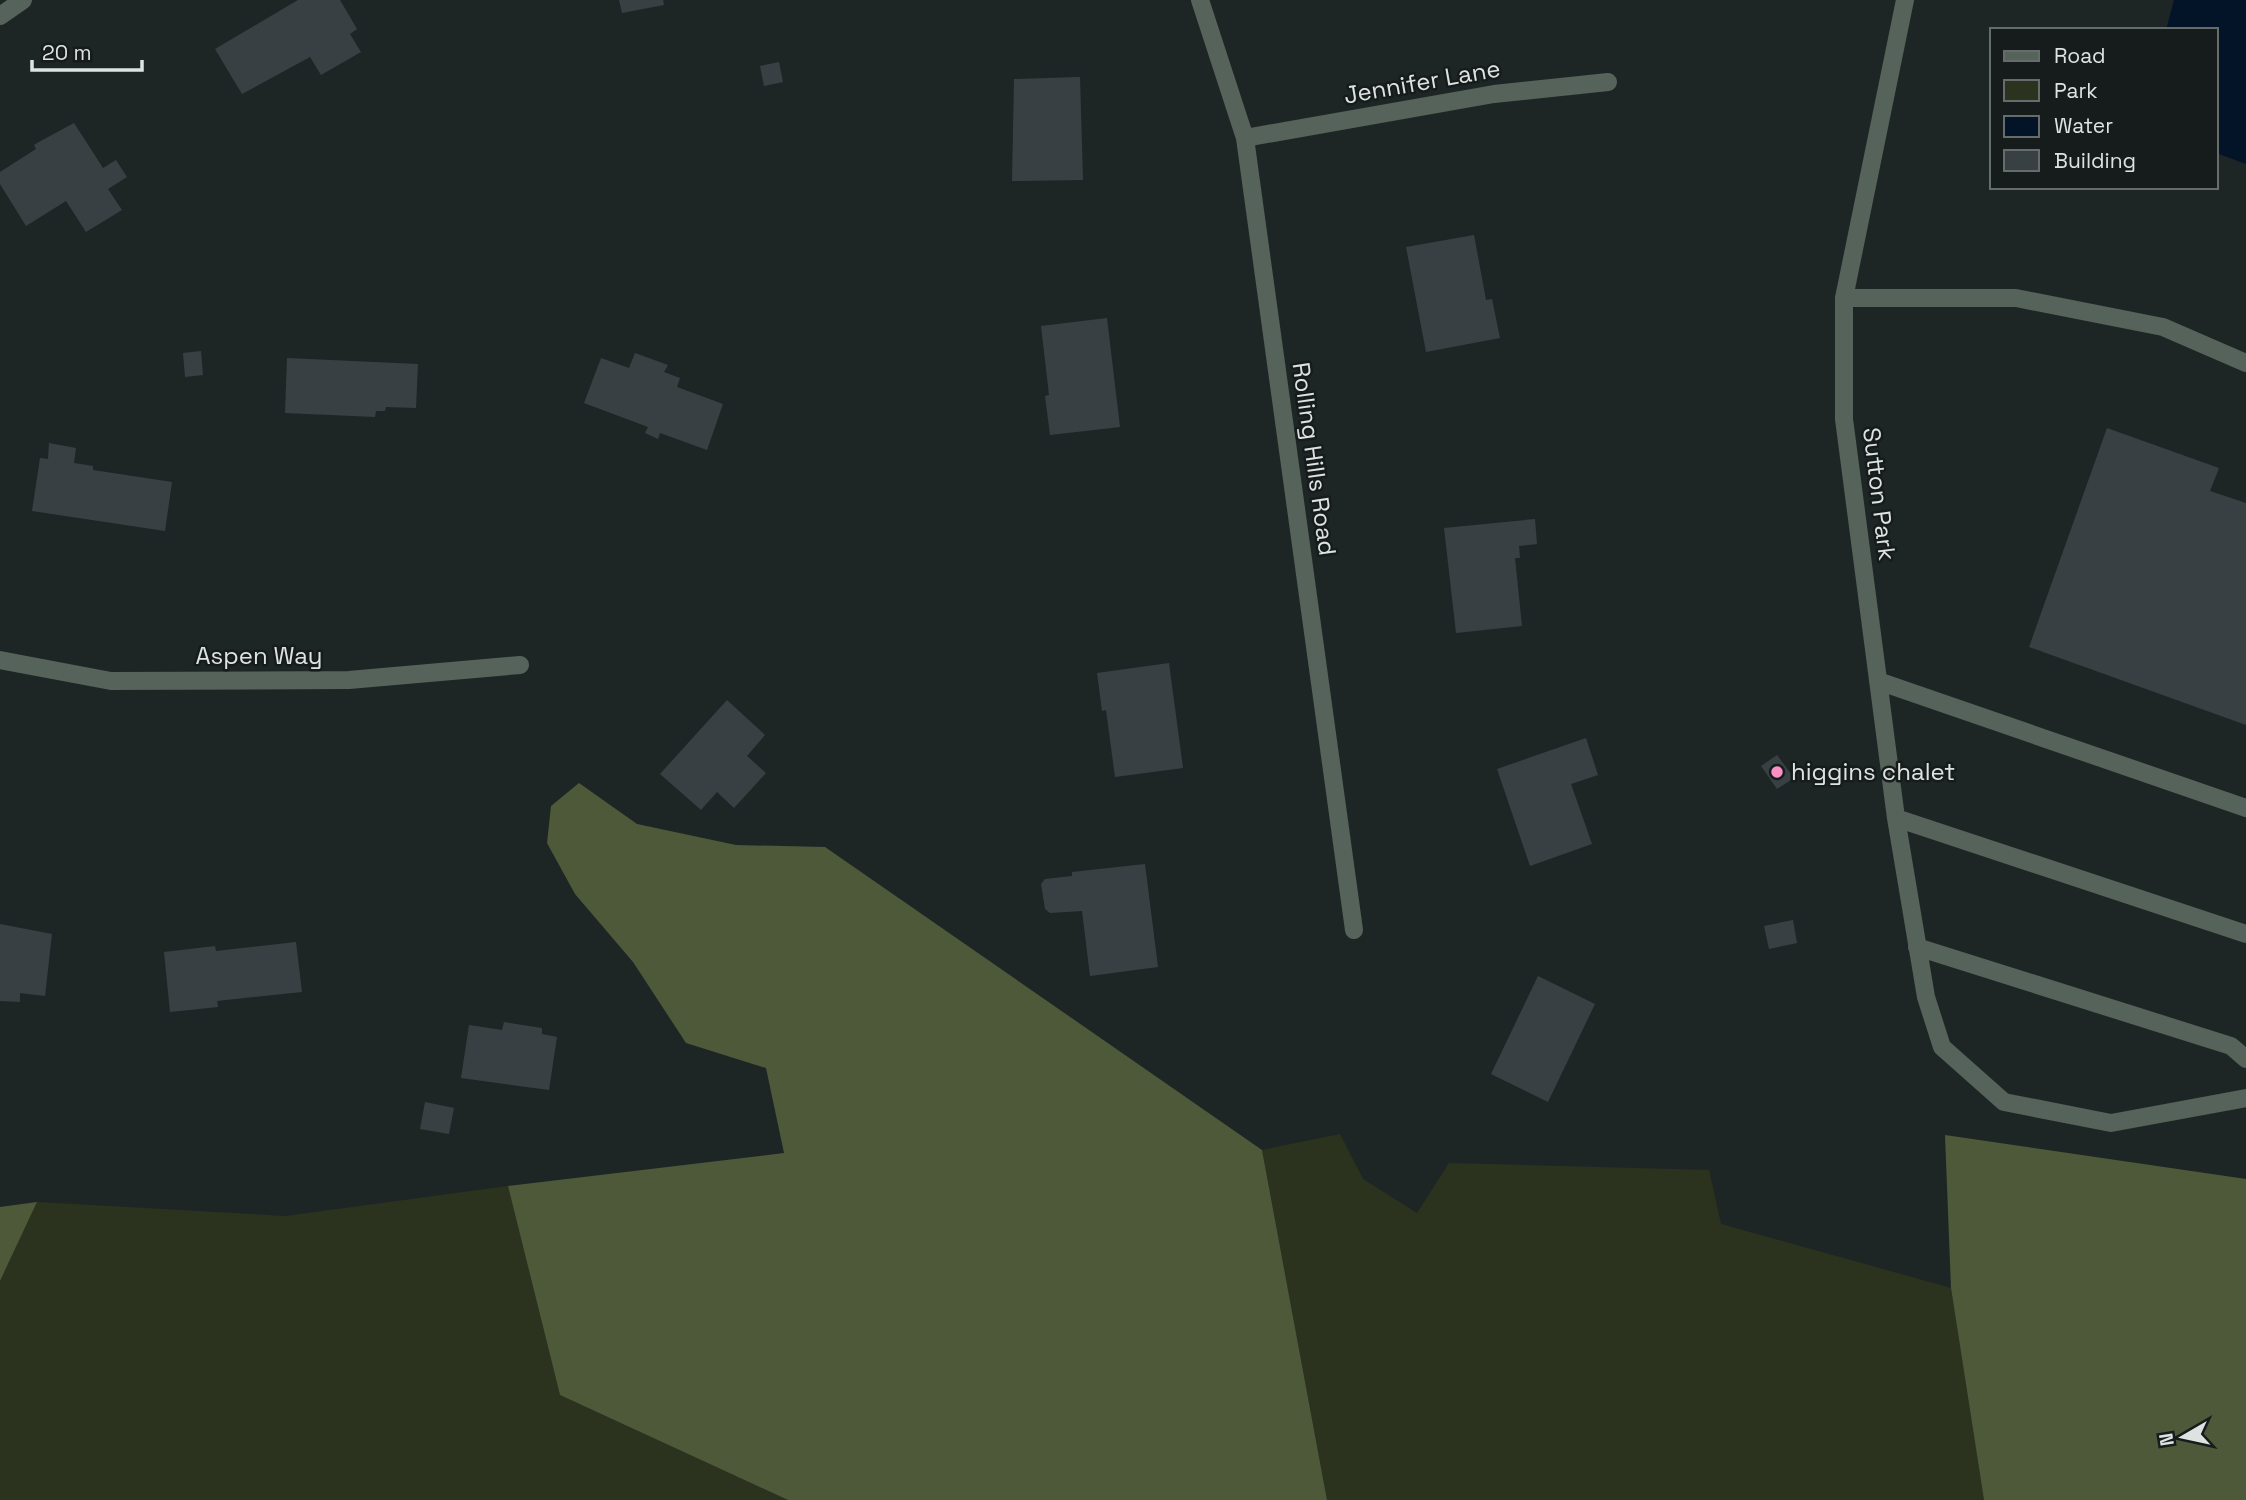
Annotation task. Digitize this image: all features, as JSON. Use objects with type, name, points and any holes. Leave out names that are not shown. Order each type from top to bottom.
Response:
[{"type":"street","points":[[0,16],[23,0]]},
{"type":"street","name":"Rolling Hills Road","points":[[1200,0],[1245,138],[1354,930]]},
{"type":"street","name":"Sutton Park","points":[[1905,0],[1844,298],[1844,419],[1896,818],[1926,997],[1942,1047],[2004,1102],[2111,1123],[2246,1098]]},
{"type":"street","name":"Jennifer Lane","points":[[1245,138],[1494,93],[1608,82]]},
{"type":"street","points":[[1844,298],[2016,298],[2163,327],[2246,363]]},
{"type":"street","name":"Aspen Way","points":[[0,660],[111,681],[349,680],[520,664]]},
{"type":"street","points":[[1878,681],[2246,808]]},
{"type":"street","points":[[1896,818],[2246,934]]},
{"type":"street","points":[[1917,947],[2231,1046],[2246,1059]]},
{"type":"green space","points":[[579,783],[637,824],[736,845],[825,847],[1262,1150],[1327,1500],[788,1500],[560,1395],[508,1186],[784,1153],[766,1068],[686,1043],[633,962],[575,894],[547,843],[551,806]]},
{"type":"green space","points":[[1340,1134],[1363,1179],[1417,1213],[1449,1163],[1709,1170],[1721,1224],[1951,1288],[1984,1500],[1327,1500],[1262,1150]]},
{"type":"green space","points":[[1945,1135],[2246,1179],[2246,1500],[1984,1500],[1951,1288]]},
{"type":"green space","points":[[508,1186],[560,1395],[788,1500],[0,1500],[0,1281],[37,1202],[285,1216]]},
{"type":"green space","points":[[37,1202],[0,1281],[0,1207]]},
{"type":"water","points":[[2174,0],[2246,0],[2246,164],[2218,154],[2218,28],[2167,28]]},
{"type":"building","points":[[298,0],[340,0],[357,29],[350,34],[361,52],[321,75],[310,57],[242,94],[215,49]]},
{"type":"building","points":[[619,0],[663,0],[664,5],[622,13]]},
{"type":"building","points":[[779,62],[783,82],[764,86],[760,66]]},
{"type":"building","points":[[1080,77],[1083,180],[1012,181],[1014,79]]},
{"type":"building","points":[[74,123],[103,168],[116,160],[127,177],[108,189],[122,210],[86,232],[66,201],[26,226],[0,184],[0,172],[36,149],[34,145],[37,143]]},
{"type":"building","points":[[1474,235],[1486,300],[1492,299],[1500,338],[1426,352],[1406,247]]},
{"type":"building","points":[[1107,318],[1120,427],[1050,435],[1045,396],[1049,395],[1041,326]]},
{"type":"building","points":[[201,351],[203,375],[185,377],[183,353]]},
{"type":"building","points":[[635,353],[668,365],[664,372],[680,378],[677,387],[723,404],[707,450],[660,433],[658,439],[645,433],[648,427],[584,403],[601,358],[629,368]]},
{"type":"building","points":[[287,358],[418,364],[416,408],[386,407],[385,411],[376,411],[375,417],[285,413]]},
{"type":"building","points":[[2107,428],[2219,468],[2210,491],[2246,503],[2246,725],[2029,647]]},
{"type":"building","points":[[49,443],[76,448],[74,463],[93,466],[93,470],[172,482],[165,531],[32,511],[40,458],[48,459]]},
{"type":"building","points":[[1535,519],[1537,544],[1519,546],[1520,558],[1515,558],[1522,626],[1456,633],[1444,528]]},
{"type":"building","points":[[1169,663],[1183,768],[1115,777],[1106,710],[1102,711],[1097,673]]},
{"type":"building","points":[[727,700],[765,735],[747,756],[766,773],[734,808],[717,792],[701,810],[660,774]]},
{"type":"building","points":[[1586,738],[1598,775],[1571,784],[1592,844],[1530,866],[1497,769]]},
{"type":"building","name":"higgins chalet","points":[[1777,755],[1794,778],[1777,789],[1761,766]]},
{"type":"building","points":[[1145,864],[1158,967],[1090,976],[1082,911],[1050,913],[1045,909],[1041,884],[1045,879],[1072,876],[1072,872]]},
{"type":"building","points":[[1793,920],[1797,943],[1769,949],[1764,926]]},
{"type":"building","points":[[0,924],[52,934],[45,996],[20,993],[20,1002],[0,1001]]},
{"type":"building","points":[[296,942],[302,992],[217,1001],[218,1007],[170,1012],[164,952],[215,946],[216,951]]},
{"type":"building","points":[[1538,976],[1595,1004],[1548,1102],[1491,1074]]},
{"type":"building","points":[[504,1022],[542,1028],[542,1034],[557,1037],[549,1090],[461,1078],[469,1025],[502,1030]]},
{"type":"building","points":[[425,1102],[454,1108],[449,1134],[420,1129]]},
{"type":"place","name":"higgins chalet","points":[[1777,772]]}]
